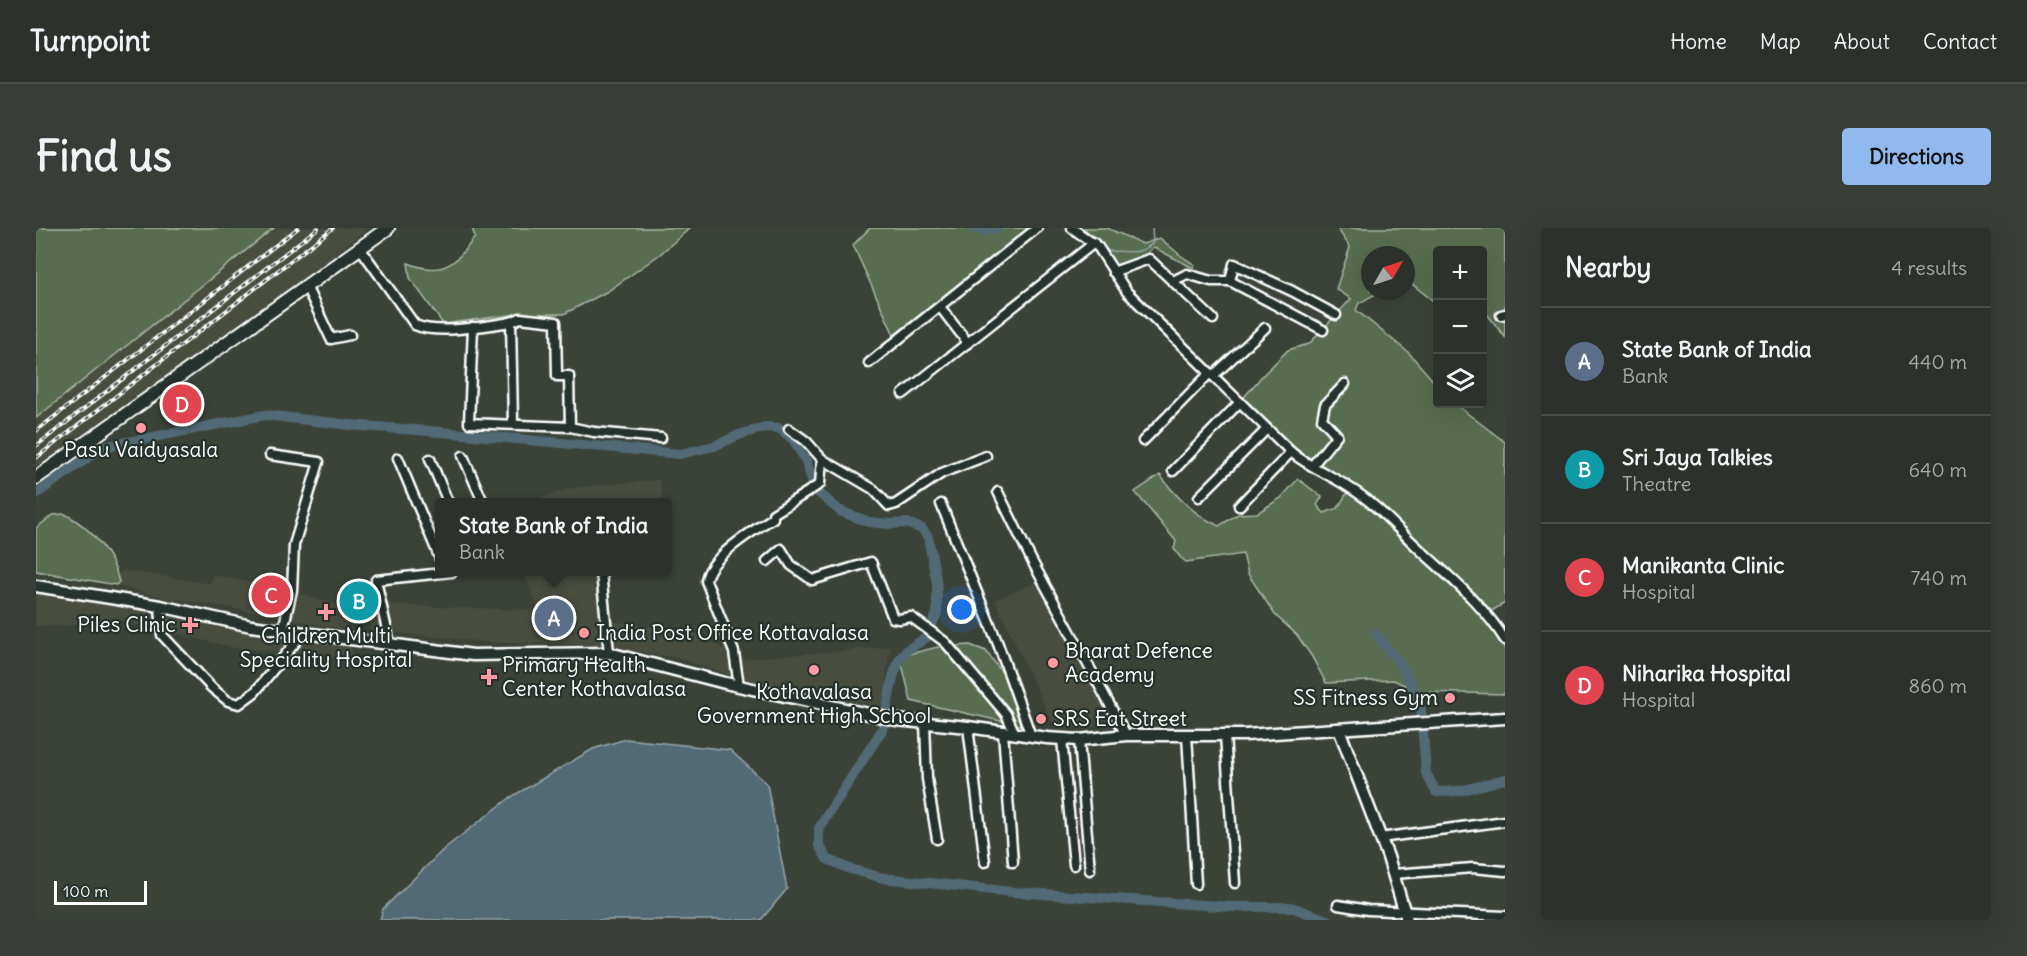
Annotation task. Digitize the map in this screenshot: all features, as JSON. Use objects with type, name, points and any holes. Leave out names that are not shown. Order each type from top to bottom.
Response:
[{"type":"highway","points":[[36,478],[388,228]]},
{"type":"main road","points":[[36,586],[160,606],[251,626],[473,655],[609,653],[739,686],[896,720],[1062,739],[1079,740],[1126,735],[1225,735],[1505,718]]},
{"type":"main road","points":[[1339,729],[1393,874],[1405,915]]},
{"type":"street","points":[[869,363],[1037,228]]},
{"type":"street","points":[[1072,228],[1091,246],[1127,292],[1291,452],[1377,507],[1474,602],[1494,623],[1505,640]]},
{"type":"street","points":[[903,394],[1091,246]]},
{"type":"street","points":[[360,248],[415,325],[423,329],[473,327],[511,322],[520,318],[556,322],[557,376],[569,376],[570,427]]},
{"type":"street","points":[[1113,272],[1149,259],[1213,319]]},
{"type":"street","points":[[1230,281],[1234,264],[1336,315]]},
{"type":"street","points":[[1173,281],[1187,274],[1211,281],[1230,281],[1323,330]]},
{"type":"street","points":[[306,286],[331,339],[350,335]]},
{"type":"street","points":[[940,307],[968,343]]},
{"type":"street","points":[[511,322],[513,424]]},
{"type":"street","points":[[473,327],[470,423],[570,427],[594,432],[661,438]]},
{"type":"street","points":[[1143,441],[1265,328]]},
{"type":"street","points":[[1312,466],[1337,435],[1322,419],[1325,405],[1345,384]]},
{"type":"street","points":[[1173,471],[1240,402]]},
{"type":"street","points":[[789,429],[806,441],[822,459],[873,489],[889,506],[896,504],[942,473],[986,456]]},
{"type":"street","points":[[1199,497],[1267,429]]},
{"type":"street","points":[[1239,506],[1291,452]]},
{"type":"street","points":[[270,455],[319,462],[294,545],[292,590],[283,630]]},
{"type":"street","points":[[464,456],[481,498]]},
{"type":"street","points":[[398,458],[435,547]]},
{"type":"street","points":[[430,459],[446,498]]},
{"type":"street","points":[[739,686],[734,652],[706,581],[707,574],[731,546],[773,518],[773,514],[820,484],[822,459]]},
{"type":"street","points":[[998,492],[1032,561],[1126,735]]},
{"type":"street","points":[[941,504],[998,644],[1031,736]]},
{"type":"street","points":[[767,561],[781,549],[791,566],[812,580],[871,562],[893,618],[911,617],[945,642],[1006,714],[1015,734]]},
{"type":"street","points":[[390,644],[376,580],[435,573]]},
{"type":"street","points":[[601,576],[609,653]]},
{"type":"street","points":[[160,606],[162,635],[212,688],[228,701],[239,704],[255,692],[303,633]]},
{"type":"street","points":[[925,722],[927,779],[937,839]]},
{"type":"street","points":[[968,727],[985,862]]},
{"type":"street","points":[[1003,732],[1013,862]]},
{"type":"street","points":[[1187,735],[1197,884]]},
{"type":"street","points":[[1225,735],[1235,883]]},
{"type":"street","points":[[1062,739],[1074,865]]},
{"type":"street","points":[[1079,740],[1090,870]]},
{"type":"street","points":[[1380,838],[1505,821]]},
{"type":"street","points":[[1393,874],[1473,868],[1505,871]]},
{"type":"street","points":[[1338,905],[1405,915],[1505,916]]},
{"type":"shaded area","points":[[274,228],[368,228],[245,323],[36,470],[36,418]]},
{"type":"shaded area","points":[[660,480],[662,498],[540,498],[572,488]]},
{"type":"shaded area","points":[[123,570],[210,584],[213,575],[289,591],[348,608],[349,630],[166,598],[116,585],[119,581],[118,575]]},
{"type":"shaded area","points":[[526,576],[607,576],[609,621],[694,633],[730,652],[731,675],[677,658],[605,646],[487,642],[370,630],[370,602],[431,607],[539,610]]},
{"type":"shaded area","name":"Bharat Defence Academy","points":[[1039,581],[1116,726],[1055,728],[995,600]]},
{"type":"shaded area","points":[[36,593],[176,615],[257,634],[333,644],[349,643],[354,657],[344,660],[322,655],[236,648],[113,619],[61,626],[36,626]]},
{"type":"shaded area","name":"Kothavalasa Government High School","points":[[890,647],[882,706],[741,682],[741,659]]},
{"type":"green space","points":[[36,228],[274,228],[36,418]]},
{"type":"green space","points":[[472,228],[690,228],[659,255],[608,291],[564,314],[517,314],[443,324],[410,278],[408,263],[430,269],[447,265],[461,254],[475,237]]},
{"type":"green space","points":[[870,228],[967,228],[987,234],[1005,228],[1032,228],[894,335],[853,245]]},
{"type":"green space","points":[[1083,228],[1107,228],[1143,244],[1160,238],[1195,265],[1193,268],[1153,247],[1141,260],[1115,268],[1099,241]]},
{"type":"green space","points":[[1337,228],[1505,228],[1505,337],[1487,314],[1487,246],[1433,246],[1433,300],[1415,287],[1415,246],[1361,246],[1361,300],[1364,300],[1359,303],[1356,310],[1409,353],[1433,380],[1433,408],[1460,408],[1505,442],[1505,603],[1488,613],[1505,640],[1505,694],[1418,692],[1394,680],[1326,683],[1297,635],[1275,615],[1248,574],[1243,554],[1186,562],[1174,549],[1176,541],[1135,492],[1160,475],[1186,504],[1219,526],[1238,514],[1257,513],[1281,498],[1298,479],[1322,497],[1317,505],[1324,513],[1338,508],[1350,488],[1312,466],[1240,402],[1288,350],[1309,344],[1351,299],[1336,289],[1350,247]]},
{"type":"green space","points":[[65,514],[83,526],[106,551],[116,571],[119,582],[116,585],[36,571],[36,528],[53,515]]},
{"type":"green space","points":[[970,645],[986,651],[1004,675],[1023,726],[911,701],[900,656],[938,647]]},
{"type":"water","points":[[626,739],[730,750],[767,784],[787,889],[761,920],[380,920],[383,909],[445,848],[511,797],[593,749]]},
{"type":"waterway","points":[[973,228],[984,231],[998,228]]},
{"type":"waterway","points":[[1102,244],[1108,251],[1142,250],[1153,243],[1152,228]]},
{"type":"waterway","points":[[36,494],[103,447],[265,415],[350,425],[680,454],[714,446],[765,427],[779,428],[793,439],[806,461],[819,493],[840,511],[869,522],[907,523],[922,529],[928,537],[937,584],[937,613],[926,638],[907,650],[899,660],[893,677],[882,730],[819,828],[819,845],[827,859],[850,869],[883,878],[1013,892],[1232,907],[1291,907],[1327,920]]},
{"type":"waterway","points":[[1376,634],[1404,669],[1421,709],[1426,773],[1436,792],[1460,791],[1505,779]]},
{"type":"railway","points":[[36,431],[298,228]]},
{"type":"railway","points":[[36,446],[318,228]]},
{"type":"railway","points":[[36,458],[333,228]]},
{"type":"place","name":"Niharika Hospital","points":[[182,404]]},
{"type":"place","name":"Pasu Vaidyasala","points":[[141,428]]},
{"type":"place","name":"Manikanta Clinic","points":[[271,595]]},
{"type":"place","name":"Sri Jaya Talkies","points":[[359,601]]},
{"type":"place","name":"Children Multi Speciality Hospital","points":[[326,612]]},
{"type":"place","name":"State Bank of India","points":[[554,618]]},
{"type":"place","name":"Piles Clinic","points":[[190,625]]},
{"type":"place","name":"India Post Office Kottavalasa","points":[[584,633]]},
{"type":"place","name":"Bharat Defence Academy","points":[[1053,663]]},
{"type":"place","name":"Kothavalasa Government High School","points":[[814,670]]},
{"type":"place","name":"Primary Health Center Kothavalasa","points":[[489,677]]},
{"type":"place","name":"SS Fitness Gym","points":[[1450,698]]},
{"type":"place","name":"SRS Eat Street","points":[[1041,719]]}]
